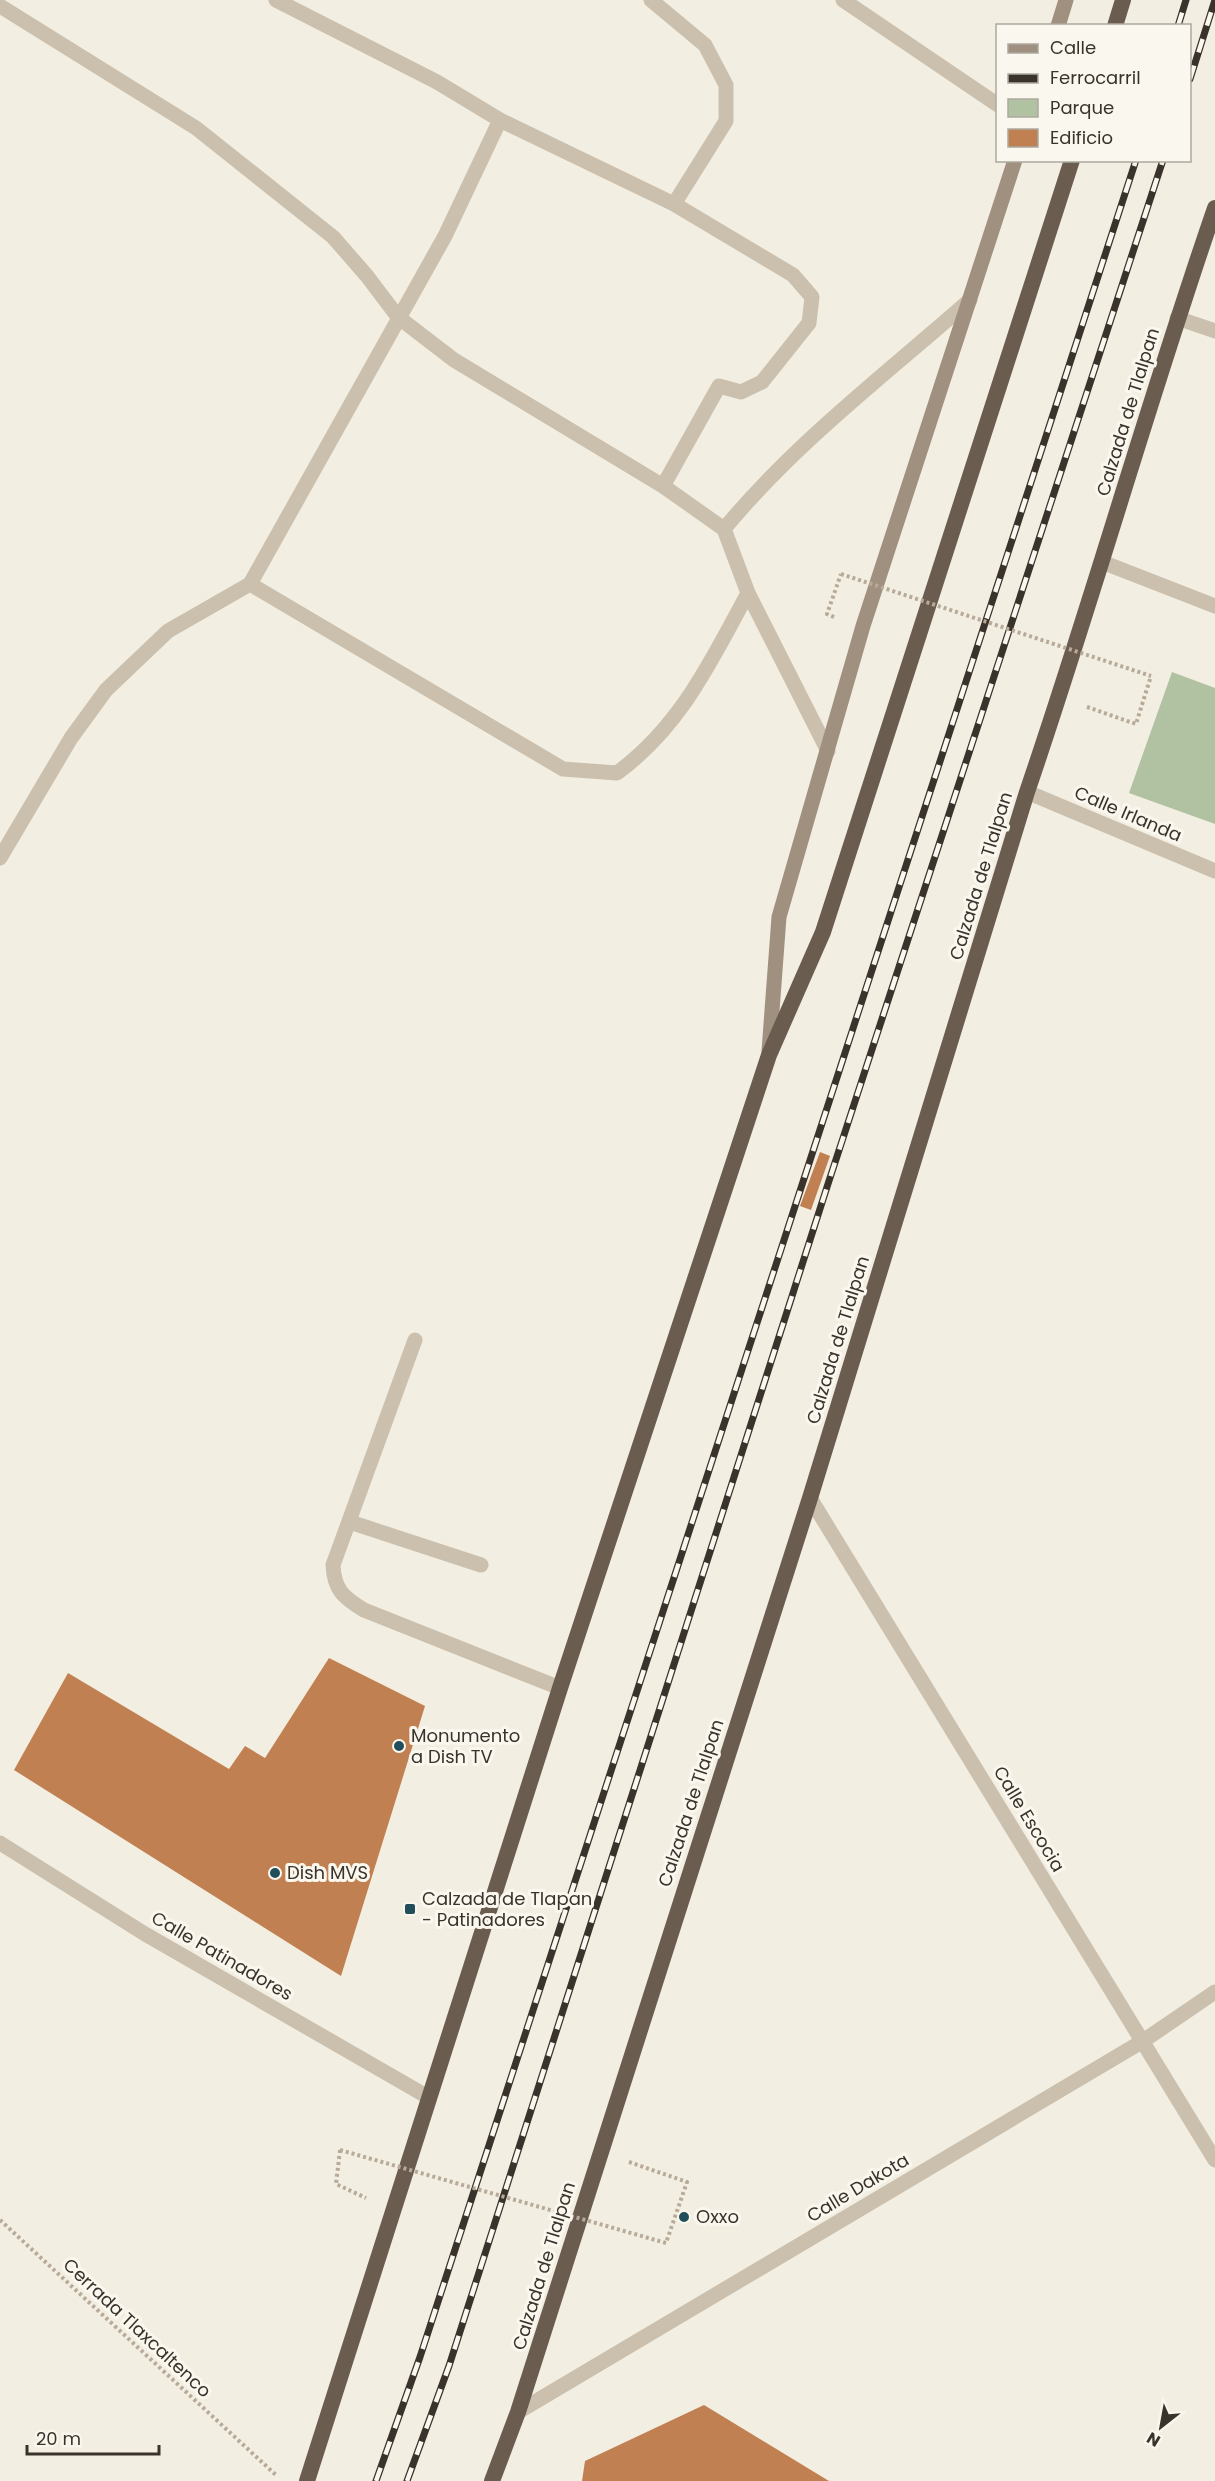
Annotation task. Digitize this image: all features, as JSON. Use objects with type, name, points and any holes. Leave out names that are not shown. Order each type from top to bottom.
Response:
[{"type":"highway","points":[[1116,24],[1123,0]]},
{"type":"highway","points":[[307,2481],[560,1688],[769,1055],[823,932],[1071,162]]},
{"type":"highway","name":"Calzada de Tlalpan","points":[[492,2481],[518,2412],[810,1498],[1027,792],[1059,698],[1177,318],[1215,208]]},
{"type":"main road","points":[[1059,24],[1066,0]]},
{"type":"main road","points":[[769,1055],[779,917],[863,626],[1014,162]]},
{"type":"street","points":[[276,0],[436,82],[500,120],[674,204],[793,275],[812,297],[809,323],[762,382],[741,392],[719,386],[663,486]]},
{"type":"street","points":[[651,0],[705,45],[726,85],[726,121],[674,204]]},
{"type":"street","points":[[843,0],[996,104]]},
{"type":"street","points":[[0,6],[196,128],[333,237],[398,317],[454,360],[663,486],[724,529],[748,593],[828,751]]},
{"type":"street","points":[[0,858],[71,738],[106,690],[168,631],[250,584],[445,236],[500,120]]},
{"type":"street","points":[[724,529],[747,501],[802,446],[970,300]]},
{"type":"street","points":[[1177,318],[1215,332]]},
{"type":"street","points":[[1102,562],[1215,606]]},
{"type":"street","points":[[250,584],[563,769],[617,773],[642,755],[676,718],[748,593]]},
{"type":"street","name":"Calle Irlanda","points":[[1027,792],[1215,871]]},
{"type":"street","points":[[415,1340],[333,1565],[333,1582],[344,1598],[364,1610],[560,1688]]},
{"type":"street","name":"Calle Escocia","points":[[810,1498],[1215,2160]]},
{"type":"street","points":[[350,1522],[481,1565]]},
{"type":"street","name":"Calle Patinadores","points":[[0,1843],[145,1934],[428,2097]]},
{"type":"street","name":"Calle Dakota","points":[[518,2412],[1143,2041],[1215,1992]]},
{"type":"path","points":[[827,614],[841,574],[1151,676],[1136,724],[1059,698]]},
{"type":"path","points":[[336,2184],[340,2150],[666,2243],[687,2182],[600,2152]]},
{"type":"path","name":"Cerrada Tlaxcaltenco","points":[[0,2220],[282,2481]]},
{"type":"green space","points":[[1172,672],[1215,688],[1215,824],[1129,793]]},
{"type":"building","points":[[820,1152],[830,1156],[811,1210],[800,1206]]},
{"type":"building","name":"Dish MVS","points":[[329,1658],[425,1706],[341,1976],[14,1770],[68,1673],[229,1769],[245,1746],[265,1758]]},
{"type":"building","points":[[704,2405],[829,2481],[582,2481],[585,2461]]},
{"type":"railway","points":[[1179,24],[1186,0]]},
{"type":"railway","points":[[1191,76],[1215,0]]},
{"type":"railway","points":[[376,2481],[420,2357],[1135,162]]},
{"type":"railway","points":[[407,2481],[449,2366],[827,1187],[1162,162]]},
{"type":"place","name":"Monumento a Dish TV","points":[[399,1746]]},
{"type":"place","name":"Dish MVS","points":[[275,1873]]},
{"type":"place","name":"Calzada de Tlapan - Patinadores","points":[[410,1909]]},
{"type":"place","name":"Oxxo","points":[[684,2217]]}]
